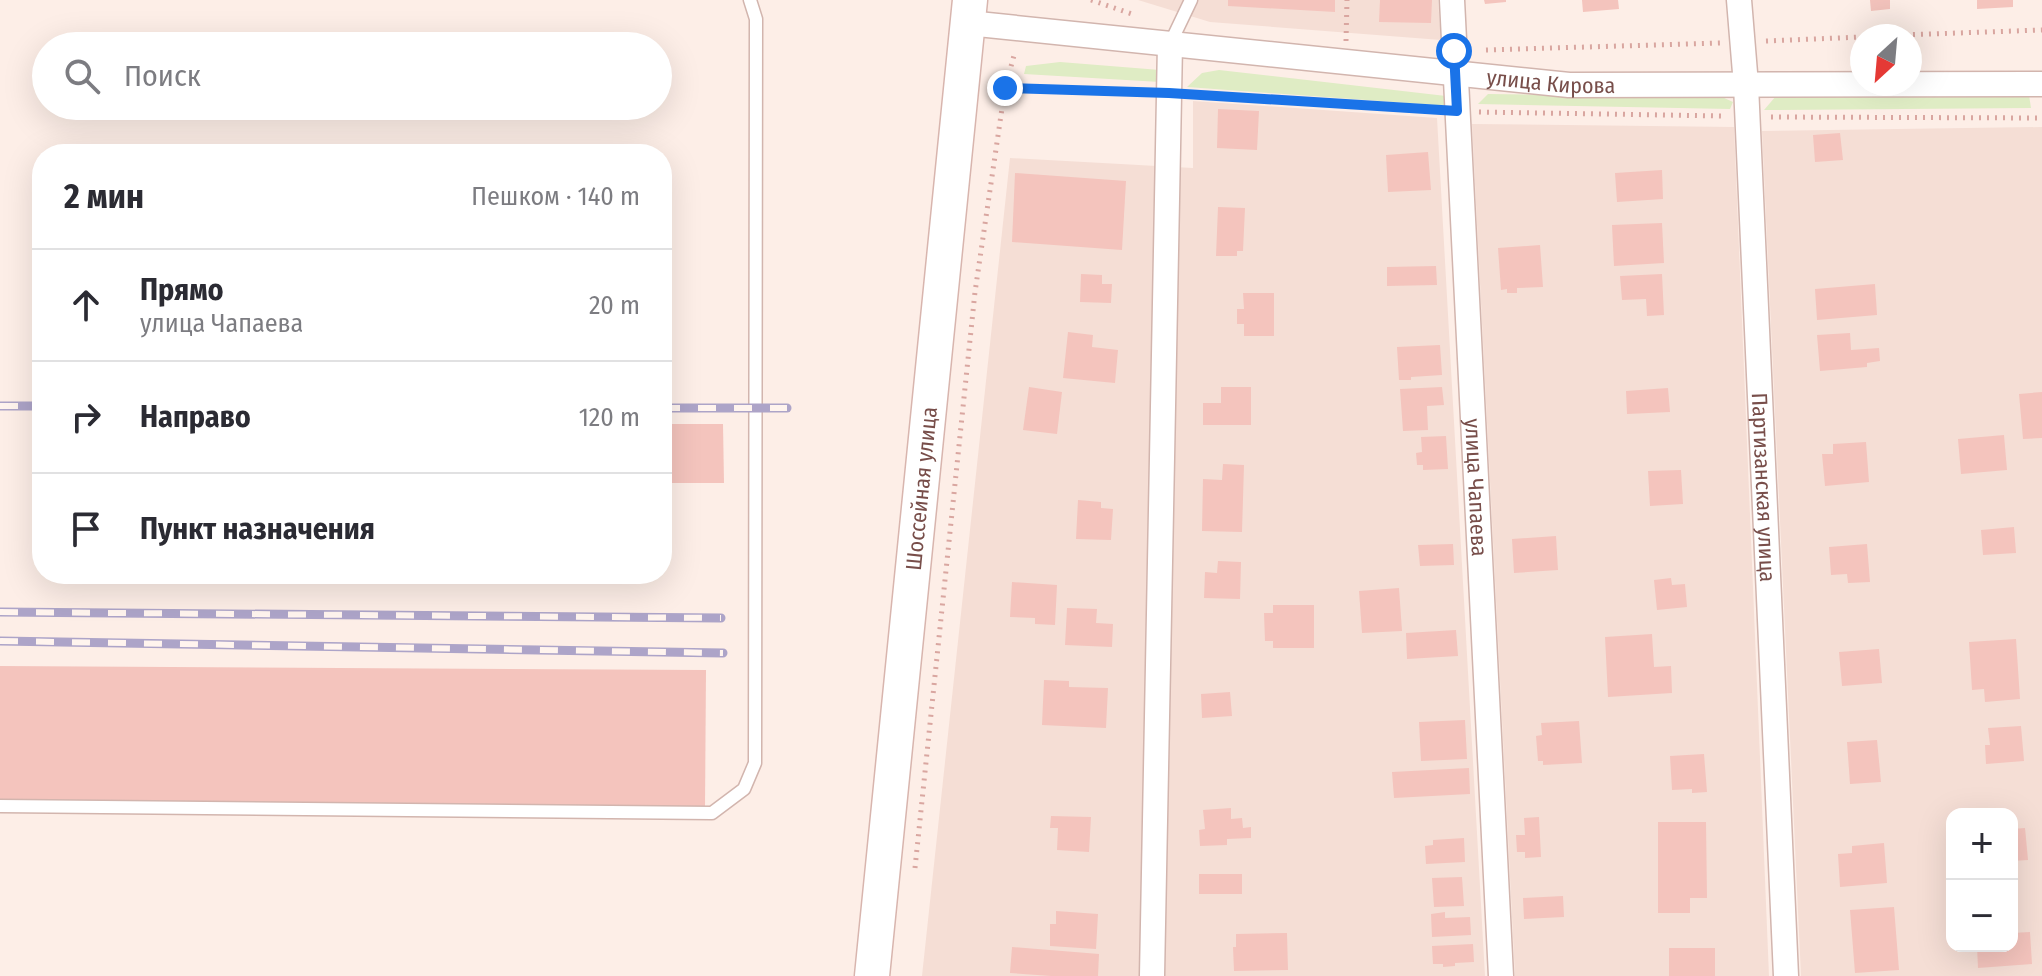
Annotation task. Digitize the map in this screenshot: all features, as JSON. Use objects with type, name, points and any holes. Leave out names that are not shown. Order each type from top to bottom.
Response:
[{"type":"main road","name":"Шоссейная улица","points":[[872,976],[969,11]]},
{"type":"street","name":"улица Чапаева","points":[[1452,0],[1501,976]]},
{"type":"street","name":"Партизанская улица","points":[[1739,0],[1746,85],[1786,976]]},
{"type":"street","name":"улица Кирова","points":[[969,11],[1022,28],[1170,44],[1455,62],[1569,85],[2042,84]]},
{"type":"street","points":[[1152,976],[1170,44]]},
{"type":"lane","points":[[0,806],[712,813],[744,789],[755,763],[756,19],[750,0]]},
{"type":"lane","points":[[1170,44],[1191,0]]},
{"type":"path","points":[[1091,0],[1134,14]]},
{"type":"path","points":[[1346,42],[1347,0]]},
{"type":"path","points":[[914,881],[975,292],[1005,88],[1022,28]]},
{"type":"path","points":[[1922,34],[2042,30]]},
{"type":"path","points":[[1455,62],[1850,38]]},
{"type":"path","points":[[1005,88],[1169,93],[1457,111],[1747,117],[2042,118]]},
{"type":"shaded area","points":[[1138,0],[1438,0],[1441,40],[1210,22]]},
{"type":"shaded area","points":[[1193,101],[1437,118],[1485,976],[922,976],[1010,158],[1193,168]]},
{"type":"shaded area","points":[[1472,124],[1734,127],[1769,976],[1515,976]]},
{"type":"shaded area","points":[[2042,127],[2042,976],[1801,976],[1762,131]]},
{"type":"green space","points":[[1060,62],[1160,70],[1160,82],[1024,74],[1026,66]]},
{"type":"green space","points":[[1219,70],[1446,96],[1449,106],[1187,87],[1202,73]]},
{"type":"green space","points":[[1488,94],[1722,97],[1733,102],[1730,109],[1478,104]]},
{"type":"green space","points":[[2029,95],[2031,108],[1764,110],[1776,96]]},
{"type":"building","points":[[1228,0],[1335,0],[1335,12],[1228,6]]},
{"type":"building","points":[[1380,0],[1432,0],[1431,23],[1379,22]]},
{"type":"building","points":[[1484,0],[1506,0],[1506,2],[1485,4]]},
{"type":"building","points":[[1582,0],[1618,0],[1619,9],[1583,12]]},
{"type":"building","points":[[1870,0],[1890,0],[1890,9],[1871,11]]},
{"type":"building","points":[[1977,0],[2013,0],[2013,7],[1977,9]]},
{"type":"building","points":[[1218,109],[1259,111],[1257,150],[1217,148]]},
{"type":"building","points":[[1840,133],[1843,160],[1815,162],[1813,135]]},
{"type":"building","points":[[1428,152],[1431,190],[1388,192],[1386,155]]},
{"type":"building","points":[[1662,170],[1663,199],[1617,202],[1615,173]]},
{"type":"building","points":[[1015,173],[1126,181],[1122,250],[1012,242]]},
{"type":"building","points":[[1218,207],[1245,208],[1243,251],[1237,251],[1237,256],[1216,256]]},
{"type":"building","points":[[1662,223],[1664,263],[1614,266],[1612,225]]},
{"type":"building","points":[[1540,245],[1543,287],[1517,288],[1517,293],[1501,290],[1498,248]]},
{"type":"building","points":[[1436,266],[1437,285],[1387,286],[1387,267]]},
{"type":"building","points":[[1081,274],[1102,275],[1102,284],[1112,284],[1111,303],[1080,302]]},
{"type":"building","points":[[1662,274],[1664,315],[1647,316],[1646,299],[1622,300],[1620,276]]},
{"type":"building","points":[[1875,284],[1877,315],[1817,320],[1815,289]]},
{"type":"building","points":[[1243,293],[1274,293],[1274,336],[1244,336],[1244,324],[1237,324],[1237,309],[1244,309]]},
{"type":"building","points":[[1068,332],[1093,335],[1092,347],[1118,350],[1115,383],[1063,378]]},
{"type":"building","points":[[1850,333],[1851,350],[1879,348],[1880,361],[1867,363],[1867,367],[1820,371],[1817,335]]},
{"type":"building","points":[[1440,345],[1442,375],[1399,380],[1397,347]]},
{"type":"building","points":[[1029,387],[1062,392],[1057,434],[1023,430]]},
{"type":"building","points":[[1221,387],[1251,387],[1251,425],[1203,425],[1203,403],[1221,403]]},
{"type":"building","points":[[1442,387],[1444,405],[1427,406],[1428,430],[1403,431],[1400,389]]},
{"type":"building","points":[[1668,388],[1670,412],[1627,414],[1626,391]]},
{"type":"building","points":[[2042,392],[2042,438],[2023,439],[2019,394]]},
{"type":"building","points":[[672,424],[723,424],[724,483],[672,483]]},
{"type":"building","points":[[2004,435],[2007,470],[1961,474],[1958,439]]},
{"type":"building","points":[[1446,436],[1448,469],[1423,470],[1423,465],[1417,465],[1416,453],[1422,452],[1421,437]]},
{"type":"building","points":[[1866,442],[1869,482],[1825,486],[1822,454],[1833,454],[1833,444]]},
{"type":"building","points":[[1223,464],[1244,465],[1242,532],[1202,531],[1203,479],[1222,480]]},
{"type":"building","points":[[1681,470],[1683,504],[1650,506],[1648,471]]},
{"type":"building","points":[[1078,500],[1101,502],[1101,508],[1113,509],[1111,540],[1076,539]]},
{"type":"building","points":[[2014,527],[2016,553],[1983,555],[1981,530]]},
{"type":"building","points":[[1556,536],[1558,570],[1514,573],[1512,539]]},
{"type":"building","points":[[1453,544],[1454,565],[1420,566],[1418,545]]},
{"type":"building","points":[[1867,544],[1870,582],[1848,583],[1847,574],[1831,575],[1829,547]]},
{"type":"building","points":[[1218,561],[1241,562],[1240,599],[1204,598],[1205,572],[1217,573]]},
{"type":"building","points":[[1671,578],[1672,585],[1685,584],[1687,607],[1657,610],[1654,580]]},
{"type":"building","points":[[1012,582],[1057,585],[1055,625],[1035,624],[1035,618],[1010,617]]},
{"type":"building","points":[[1399,588],[1402,631],[1362,633],[1359,591]]},
{"type":"building","points":[[1273,605],[1314,605],[1314,648],[1273,648],[1273,641],[1265,641],[1264,613],[1273,613]]},
{"type":"building","points":[[1067,608],[1097,609],[1096,623],[1113,624],[1112,647],[1065,645]]},
{"type":"building","points":[[1456,630],[1458,656],[1407,659],[1406,633]]},
{"type":"building","points":[[1652,634],[1654,667],[1671,666],[1672,693],[1608,697],[1605,637]]},
{"type":"building","points":[[2016,639],[2020,699],[1985,702],[1984,689],[1972,690],[1969,642]]},
{"type":"building","points":[[1879,649],[1882,683],[1842,686],[1839,652]]},
{"type":"building","points":[[0,666],[706,670],[705,809],[0,805]]},
{"type":"building","points":[[1044,680],[1069,681],[1069,687],[1108,688],[1106,728],[1042,725]]},
{"type":"building","points":[[1230,692],[1232,716],[1202,718],[1201,694]]},
{"type":"building","points":[[1465,720],[1467,759],[1421,761],[1419,722]]},
{"type":"building","points":[[1579,721],[1582,763],[1543,765],[1543,761],[1538,761],[1536,736],[1542,735],[1541,723]]},
{"type":"building","points":[[2021,726],[2024,761],[1986,764],[1985,745],[1990,745],[1988,728]]},
{"type":"building","points":[[1877,740],[1881,782],[1850,784],[1847,742]]},
{"type":"building","points":[[1704,754],[1707,792],[1672,790],[1670,756]]},
{"type":"building","points":[[1469,768],[1470,794],[1394,798],[1392,772]]},
{"type":"building","points":[[1231,808],[1231,819],[1242,818],[1243,828],[1251,827],[1251,838],[1227,839],[1227,845],[1200,846],[1199,830],[1205,829],[1203,810]]},
{"type":"building","points":[[1051,816],[1091,817],[1089,852],[1057,850],[1058,828],[1050,828]]},
{"type":"building","points":[[1539,817],[1541,857],[1525,858],[1525,852],[1517,852],[1516,835],[1525,835],[1524,818]]},
{"type":"building","points":[[1658,822],[1706,822],[1707,898],[1690,898],[1690,913],[1658,913]]},
{"type":"building","points":[[2025,828],[2028,860],[2018,861],[2018,829]]},
{"type":"building","points":[[1464,838],[1465,862],[1426,864],[1425,846],[1433,845],[1433,840]]},
{"type":"building","points":[[1884,843],[1887,883],[1840,887],[1838,854],[1852,853],[1852,846]]},
{"type":"building","points":[[1199,874],[1242,874],[1242,894],[1199,894]]},
{"type":"building","points":[[1462,877],[1464,906],[1434,907],[1432,878]]},
{"type":"building","points":[[1563,896],[1564,917],[1524,919],[1523,898]]},
{"type":"building","points":[[1894,907],[1899,970],[1855,973],[1850,910]]},
{"type":"building","points":[[1056,911],[1098,914],[1096,949],[1050,946],[1050,924],[1056,924]]},
{"type":"building","points":[[1445,912],[1445,918],[1470,917],[1471,935],[1432,937],[1431,914]]},
{"type":"building","points":[[2030,932],[2032,964],[1978,968],[1977,952],[2018,952],[2018,933]]},
{"type":"building","points":[[1287,933],[1288,970],[1234,971],[1236,934]]},
{"type":"building","points":[[1473,944],[1474,962],[1443,967],[1443,964],[1433,964],[1432,946]]},
{"type":"building","points":[[1012,947],[1099,954],[1098,976],[1010,973]]},
{"type":"building","points":[[1669,948],[1715,948],[1715,976],[1669,976]]},
{"type":"railway","points":[[0,406],[32,406]]},
{"type":"railway","points":[[672,408],[787,408]]},
{"type":"railway","points":[[0,612],[721,618]]},
{"type":"railway","points":[[0,641],[723,653]]},
{"type":"route","points":[[1005,88],[1169,93],[1457,111],[1454,51]]}]
